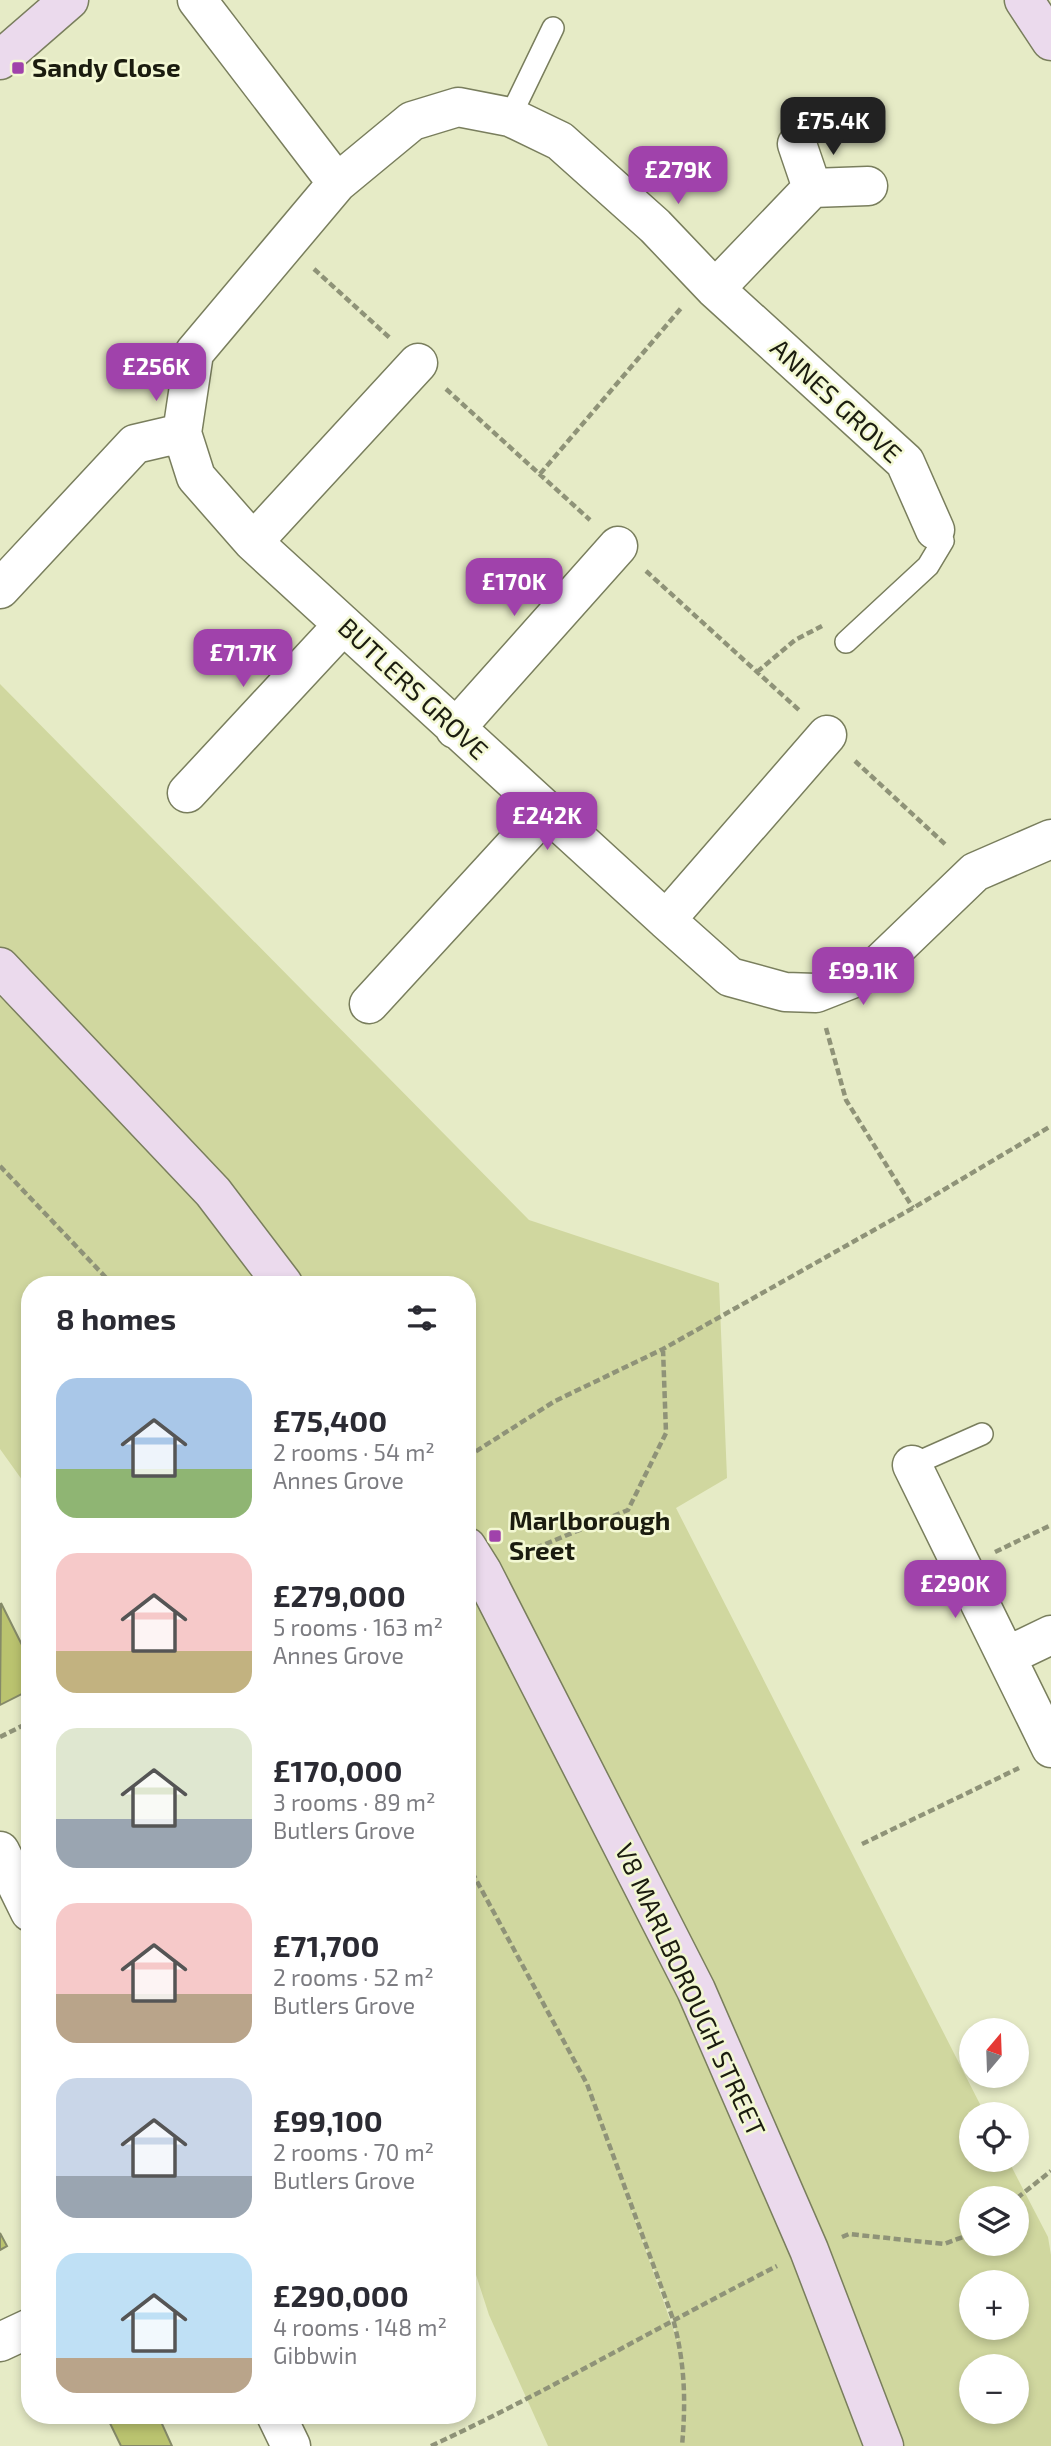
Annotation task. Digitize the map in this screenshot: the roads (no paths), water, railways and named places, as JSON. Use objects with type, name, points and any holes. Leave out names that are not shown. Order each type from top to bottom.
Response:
[{"type":"street","points":[[0,60],[69,0]]},
{"type":"street","points":[[197,0],[337,183]]},
{"type":"street","points":[[1024,0],[1051,41]]},
{"type":"street","name":"ANNES GROVE","points":[[337,183],[412,121],[458,107],[510,117],[560,141],[655,226],[712,285],[905,462],[935,530]]},
{"type":"street","points":[[797,144],[812,188]]},
{"type":"street","name":"BUTLERS GROVE","points":[[337,183],[194,353],[182,433],[196,477],[253,542],[455,729],[730,977],[785,992],[816,993],[872,971],[975,872],[1051,839]]},
{"type":"street","points":[[712,285],[812,188],[868,186]]},
{"type":"street","points":[[253,542],[418,363]]},
{"type":"street","points":[[0,589],[135,444],[182,433]]},
{"type":"street","points":[[455,729],[618,546]]},
{"type":"street","points":[[187,793],[343,625]]},
{"type":"street","points":[[666,920],[827,735]]},
{"type":"street","points":[[369,1004],[547,810]]},
{"type":"street","points":[[0,967],[213,1192],[277,1276]]},
{"type":"street","points":[[912,1465],[1007,1656],[1038,1756]]},
{"type":"street","name":"V8 MARLBOROUGH STREET","points":[[476,1561],[696,1990],[809,2250],[884,2446]]},
{"type":"street","points":[[1007,1656],[1051,1635]]},
{"type":"street","points":[[1,1855],[21,1894]]},
{"type":"street","points":[[0,2342],[21,2332]]},
{"type":"street","points":[[280,2424],[291,2446]]},
{"type":"lane","points":[[510,117],[553,29]]},
{"type":"lane","points":[[846,642],[928,566],[943,541],[935,530]]},
{"type":"lane","points":[[912,1465],[982,1434]]},
{"type":"place","name":"Sandy Close","points":[[18,68]]},
{"type":"place","name":"Marlborough Sreet","points":[[495,1536]]}]
